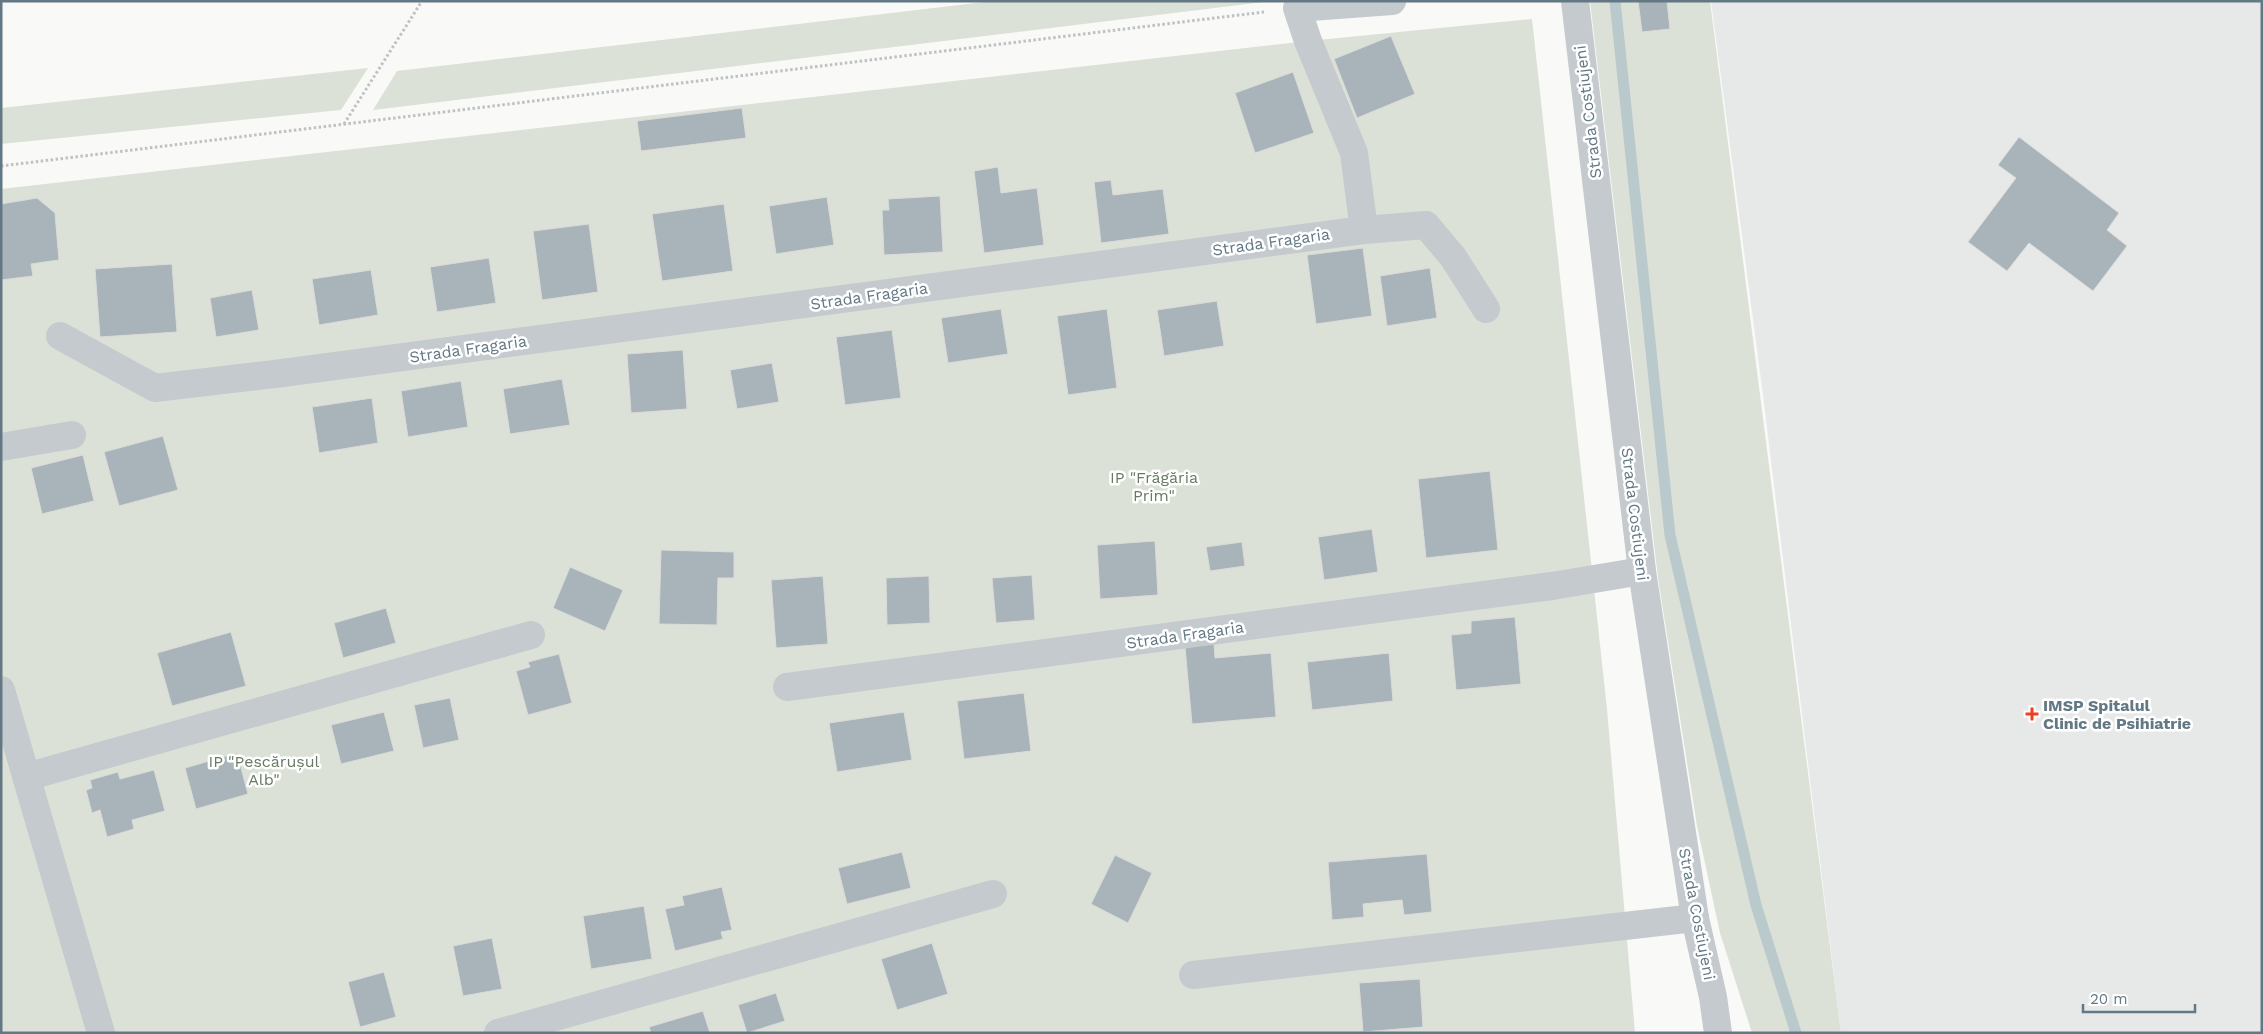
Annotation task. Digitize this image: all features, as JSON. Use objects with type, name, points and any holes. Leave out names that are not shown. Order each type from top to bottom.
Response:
[{"type":"street","points":[[1364,230],[1354,153],[1308,41],[1297,8],[1392,1]]},
{"type":"street","name":"Strada Costiujeni","points":[[1575,1],[1642,571],[1695,918],[1720,1030]]},
{"type":"street","name":"Strada Fragaria","points":[[60,336],[155,388],[275,374],[1364,230],[1426,226],[1453,257],[1486,309]]},
{"type":"street","points":[[1,447],[72,436]]},
{"type":"street","name":"Strada Fragaria","points":[[787,687],[1542,588],[1642,571]]},
{"type":"street","points":[[26,777],[531,635]]},
{"type":"street","points":[[1,690],[101,1033]]},
{"type":"street","points":[[498,1033],[993,894]]},
{"type":"street","points":[[1193,975],[1695,918]]},
{"type":"path","points":[[344,124],[422,1]]},
{"type":"path","points":[[1,166],[1297,8]]},
{"type":"shaded area","name":"IMSP Spitalul Clinic de Psihiatrie","points":[[1711,1],[2262,1],[2262,1033],[1841,1033],[1763,395]]},
{"type":"green space","points":[[993,1],[1273,1],[373,110],[397,71]]},
{"type":"green space","points":[[1590,1],[1638,1],[1642,32],[1670,29],[1667,1],[1710,1],[1841,1033],[1752,1033],[1720,933],[1697,826],[1658,578]]},
{"type":"green space","name":"IP \"Frăgăria Prim\"","points":[[1532,19],[1607,709],[1635,1033],[1,1033],[1,189],[1308,41]]},
{"type":"green space","points":[[368,68],[341,110],[1,144],[1,108]]},
{"type":"building","points":[[1638,1],[1667,1],[1670,29],[1642,32]]},
{"type":"building","points":[[1391,36],[1415,94],[1357,118],[1334,59]]},
{"type":"building","points":[[1293,72],[1314,133],[1255,153],[1235,93]]},
{"type":"building","points":[[742,108],[746,138],[641,151],[637,121]]},
{"type":"building","points":[[2019,137],[2119,213],[2107,230],[2127,246],[2093,291],[2029,243],[2007,271],[1968,242],[2016,178],[1998,165]]},
{"type":"building","points":[[998,167],[1001,193],[1037,188],[1044,245],[984,253],[974,171]]},
{"type":"building","points":[[1111,180],[1113,195],[1163,189],[1169,234],[1101,243],[1094,182]]},
{"type":"building","points":[[940,196],[943,252],[884,255],[882,210],[889,210],[888,199]]},
{"type":"building","points":[[827,197],[834,245],[776,254],[769,206]]},
{"type":"building","points":[[37,198],[55,213],[59,260],[31,264],[33,276],[1,280],[1,204]]},
{"type":"building","points":[[724,204],[733,271],[662,281],[652,214]]},
{"type":"building","points":[[589,224],[598,292],[542,300],[533,231]]},
{"type":"building","points":[[1363,248],[1372,316],[1316,324],[1307,255]]},
{"type":"building","points":[[489,258],[496,303],[437,312],[430,267]]},
{"type":"building","points":[[172,264],[177,332],[100,337],[95,269]]},
{"type":"building","points":[[1430,268],[1437,318],[1387,326],[1380,276]]},
{"type":"building","points":[[371,270],[378,315],[319,325],[312,279]]},
{"type":"building","points":[[252,290],[259,330],[216,337],[210,298]]},
{"type":"building","points":[[1217,301],[1224,346],[1164,356],[1157,310]]},
{"type":"building","points":[[1001,309],[1008,354],[948,363],[941,318]]},
{"type":"building","points":[[1107,309],[1117,388],[1068,395],[1057,316]]},
{"type":"building","points":[[892,330],[901,398],[845,405],[836,337]]},
{"type":"building","points":[[683,350],[687,409],[631,413],[627,354]]},
{"type":"building","points":[[772,363],[779,402],[737,409],[730,370]]},
{"type":"building","points":[[562,379],[570,425],[510,434],[503,389]]},
{"type":"building","points":[[461,381],[468,427],[408,437],[401,391]]},
{"type":"building","points":[[372,398],[378,443],[319,453],[312,407]]},
{"type":"building","points":[[163,436],[178,490],[119,506],[104,452]]},
{"type":"building","points":[[83,455],[94,501],[42,514],[31,468]]},
{"type":"building","points":[[1490,471],[1498,550],[1426,558],[1418,479]]},
{"type":"building","points":[[1372,529],[1378,572],[1324,580],[1318,537]]},
{"type":"building","points":[[1155,541],[1158,595],[1100,599],[1097,545]]},
{"type":"building","points":[[1242,542],[1245,566],[1210,571],[1206,547]]},
{"type":"building","points":[[661,550],[734,552],[734,578],[718,578],[717,625],[659,624]]},
{"type":"building","points":[[570,567],[623,590],[605,631],[553,608]]},
{"type":"building","points":[[1032,575],[1035,620],[996,623],[992,578]]},
{"type":"building","points":[[823,576],[828,644],[776,648],[771,580]]},
{"type":"building","points":[[929,576],[930,623],[887,625],[886,578]]},
{"type":"building","points":[[386,608],[396,643],[343,658],[334,623]]},
{"type":"building","points":[[1515,617],[1521,684],[1456,690],[1451,635],[1471,633],[1471,621]]},
{"type":"building","points":[[231,632],[246,686],[172,706],[157,653]]},
{"type":"building","points":[[1214,644],[1215,658],[1271,653],[1276,717],[1192,724],[1185,647]]},
{"type":"building","points":[[1389,653],[1393,701],[1312,710],[1307,662]]},
{"type":"building","points":[[559,654],[572,703],[528,715],[516,671],[530,667],[528,662]]},
{"type":"building","points":[[1024,693],[1031,751],[964,759],[957,701]]},
{"type":"building","points":[[450,698],[459,740],[423,748],[414,705]]},
{"type":"building","points":[[384,712],[394,751],[341,764],[331,725]]},
{"type":"building","points":[[904,712],[912,760],[837,772],[829,723]]},
{"type":"building","points":[[237,753],[248,794],[196,809],[185,768]]},
{"type":"building","points":[[154,770],[165,811],[132,820],[134,829],[107,837],[100,810],[92,813],[86,790],[92,788],[90,780],[118,772],[120,779]]},
{"type":"building","points":[[902,852],[911,888],[847,904],[838,868]]},
{"type":"building","points":[[1427,854],[1432,912],[1404,915],[1402,900],[1363,904],[1364,917],[1332,920],[1328,862]]},
{"type":"building","points":[[1115,855],[1152,873],[1128,923],[1091,904]]},
{"type":"building","points":[[722,887],[732,930],[721,932],[723,939],[675,951],[665,909],[684,905],[682,896]]},
{"type":"building","points":[[644,906],[652,959],[591,969],[583,916]]},
{"type":"building","points":[[492,938],[502,989],[463,996],[453,946]]},
{"type":"building","points":[[932,943],[948,994],[897,1010],[881,959]]},
{"type":"building","points":[[384,972],[396,1017],[360,1027],[348,982]]},
{"type":"building","points":[[1420,979],[1423,1027],[1363,1032],[1359,983]]},
{"type":"building","points":[[776,993],[785,1021],[747,1033],[738,1005]]},
{"type":"building","points":[[703,1011],[710,1033],[651,1033],[649,1027]]},
{"type":"waterway","points":[[1615,1],[1670,535],[1756,905],[1796,1033]]},
{"type":"place","name":"IMSP Spitalul Clinic de Psihiatrie","points":[[2032,714]]},
{"type":"park label","name":"IP \"Pescărușul Alb\"","points":[[264,770]]}]
